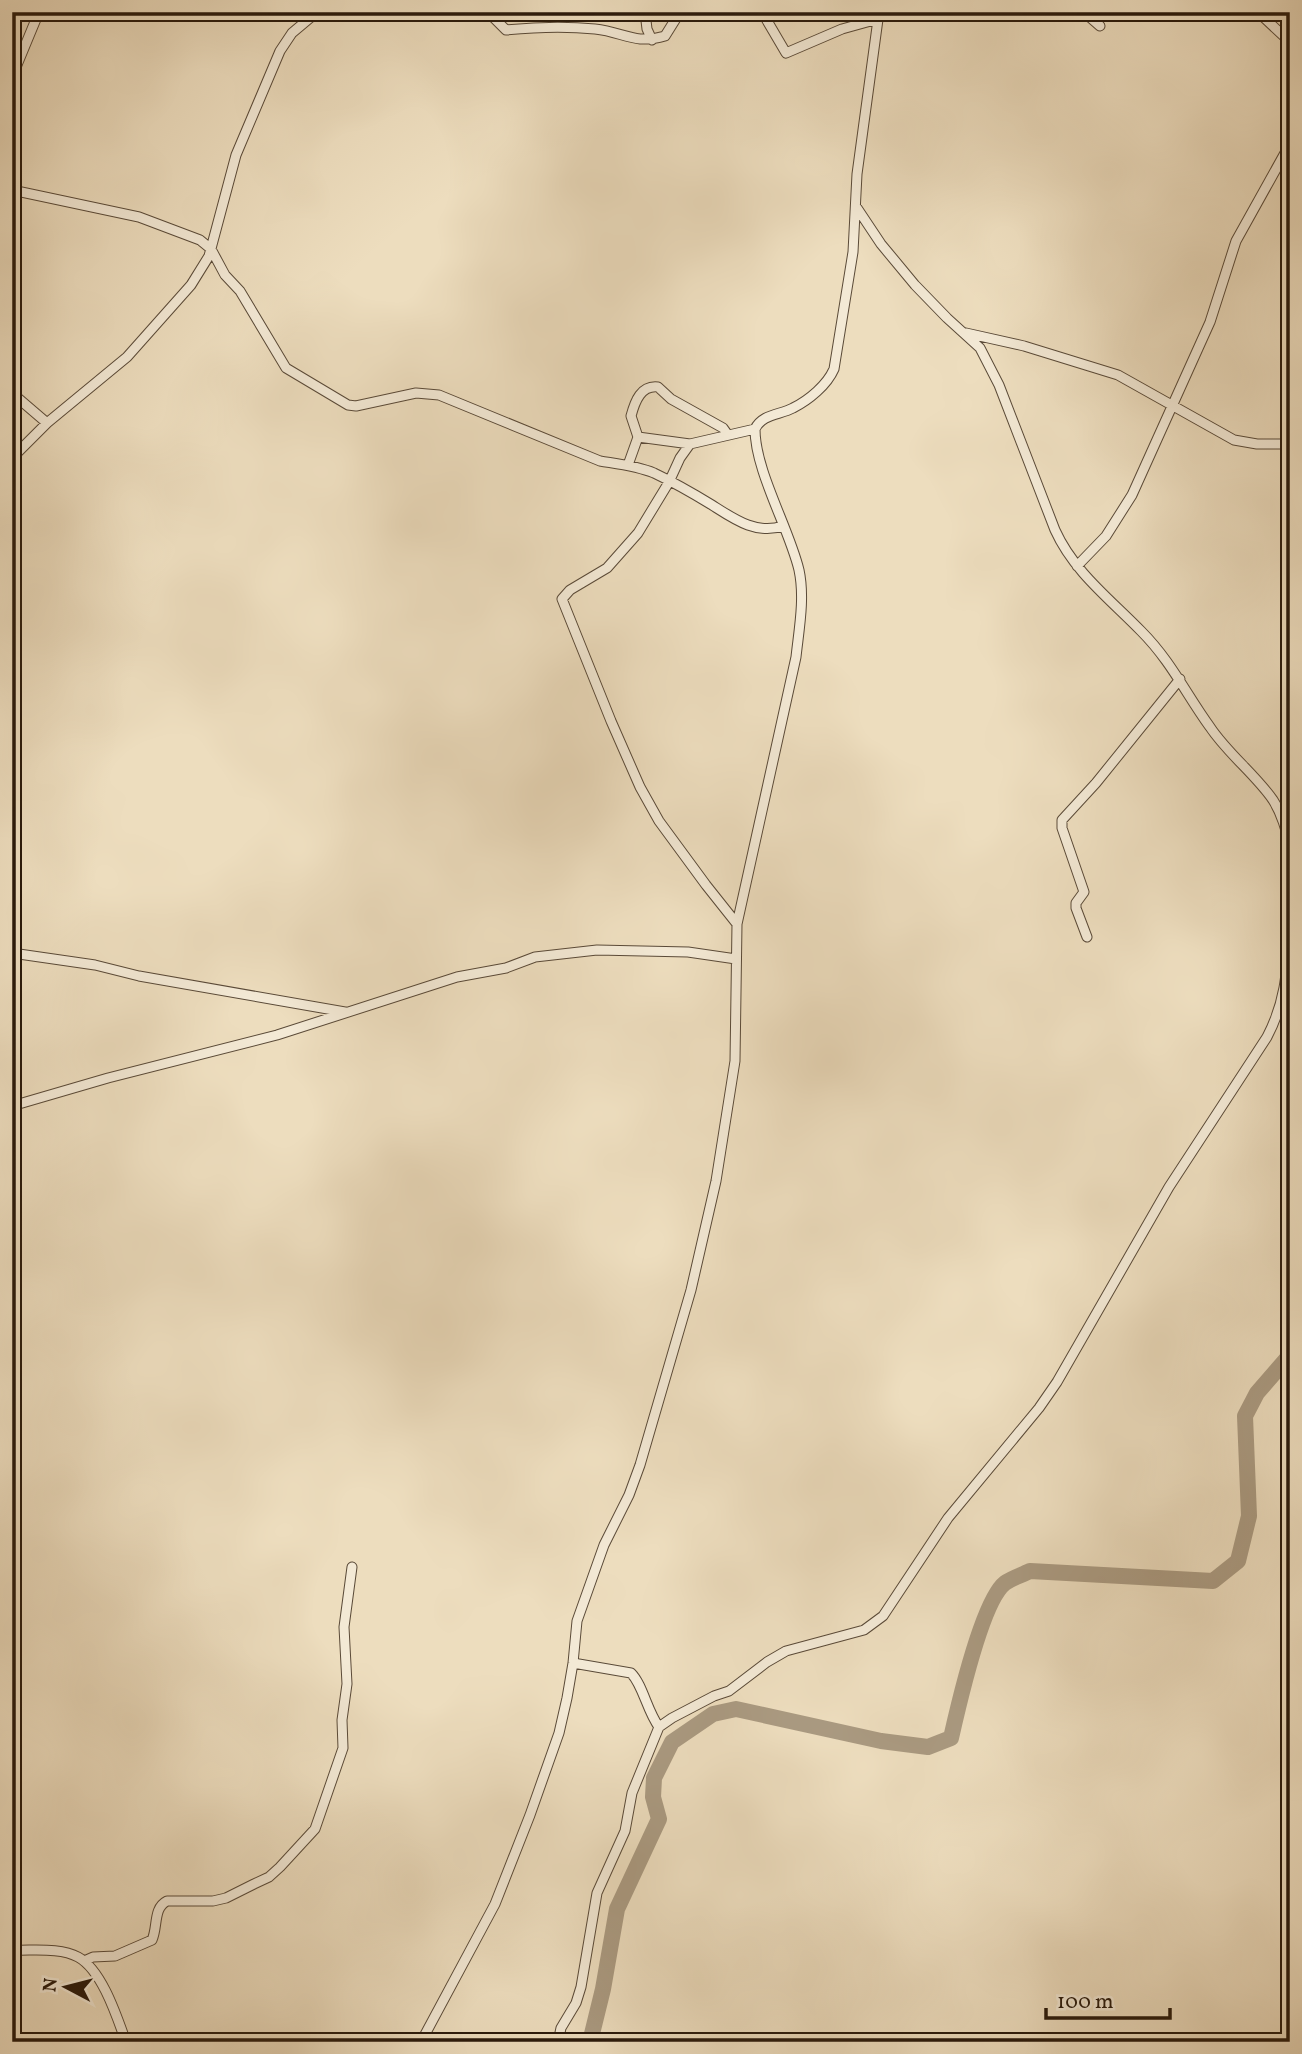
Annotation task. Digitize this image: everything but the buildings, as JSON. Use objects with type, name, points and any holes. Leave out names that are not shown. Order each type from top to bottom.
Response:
[{"type":"street","points":[[12,77],[39,12]]},
{"type":"street","points":[[12,458],[47,423],[127,357],[191,285],[211,249],[239,147],[280,51],[292,33],[317,12]]},
{"type":"street","points":[[369,12],[403,12]]},
{"type":"street","points":[[488,12],[506,30],[569,27],[598,30],[640,41],[665,36],[680,12]]},
{"type":"street","points":[[645,12],[647,29],[652,40]]},
{"type":"street","points":[[638,437],[690,444],[755,429],[764,419],[804,402],[827,381],[834,369],[853,252],[857,208],[856,174],[878,16],[789,53],[784,51],[762,12]]},
{"type":"street","points":[[1084,12],[1100,26]]},
{"type":"street","points":[[1258,12],[1290,42]]},
{"type":"street","points":[[1077,566],[1106,536],[1132,495],[1210,322],[1236,241],[1290,144]]},
{"type":"street","points":[[12,190],[139,217],[200,240],[211,249],[221,269],[246,300],[286,368],[342,402],[356,405],[416,393],[439,395],[600,461],[628,465],[653,473],[737,522],[774,529],[783,526]]},
{"type":"street","points":[[857,208],[881,244],[915,285],[980,348],[995,375],[1065,551],[1142,632],[1180,679],[1208,724],[1234,758],[1285,814],[1290,846]]},
{"type":"street","points":[[965,333],[1024,346],[1118,375],[1234,440],[1257,444],[1290,444]]},
{"type":"street","points":[[628,465],[638,437],[631,415],[641,392],[653,386],[723,428],[728,435]]},
{"type":"street","points":[[12,393],[47,423]]},
{"type":"street","points":[[421,2042],[495,1904],[558,1733],[573,1663],[577,1621],[604,1545],[629,1495],[653,1426],[707,1228],[725,1134],[735,1060],[737,923],[796,657],[800,618],[799,571],[759,453],[755,429]]},
{"type":"street","points":[[690,444],[638,533],[616,559],[596,576],[564,594],[562,604],[571,619],[640,787],[659,821],[737,923]]},
{"type":"street","points":[[1087,937],[1076,908],[1076,903],[1084,892],[1062,828],[1062,820],[1096,783],[1180,679]]},
{"type":"street","points":[[558,2042],[561,2028],[576,2003],[581,1987],[597,1893],[625,1832],[632,1793],[659,1727],[714,1696],[729,1691],[786,1651],[864,1630],[883,1616],[948,1518],[1039,1408],[1057,1382],[1169,1186],[1267,1037],[1283,999],[1290,921]]},
{"type":"street","points":[[12,1106],[108,1078],[277,1035],[457,977],[506,968],[535,957],[597,950],[669,952],[736,959]]},
{"type":"street","points":[[12,953],[95,965],[139,976],[347,1013]]},
{"type":"street","points":[[83,1961],[93,1957],[115,1956],[152,1940],[158,1911],[167,1901],[213,1901],[226,1898],[269,1877],[315,1829],[343,1748],[342,1720],[347,1684],[344,1627],[352,1567]]},
{"type":"street","points":[[573,1663],[631,1673],[635,1676],[646,1706],[659,1727]]},
{"type":"street","points":[[12,1950],[60,1952],[75,1955],[83,1961],[111,1998],[126,2042]]},
{"type":"waterway","points":[[590,2042],[603,1989],[617,1909],[659,1819],[653,1797],[654,1778],[672,1742],[713,1714],[736,1709],[881,1741],[928,1747],[951,1738],[980,1632],[996,1594],[1008,1581],[1030,1571],[1213,1581],[1238,1561],[1249,1516],[1245,1416],[1257,1393],[1290,1355]]}]
